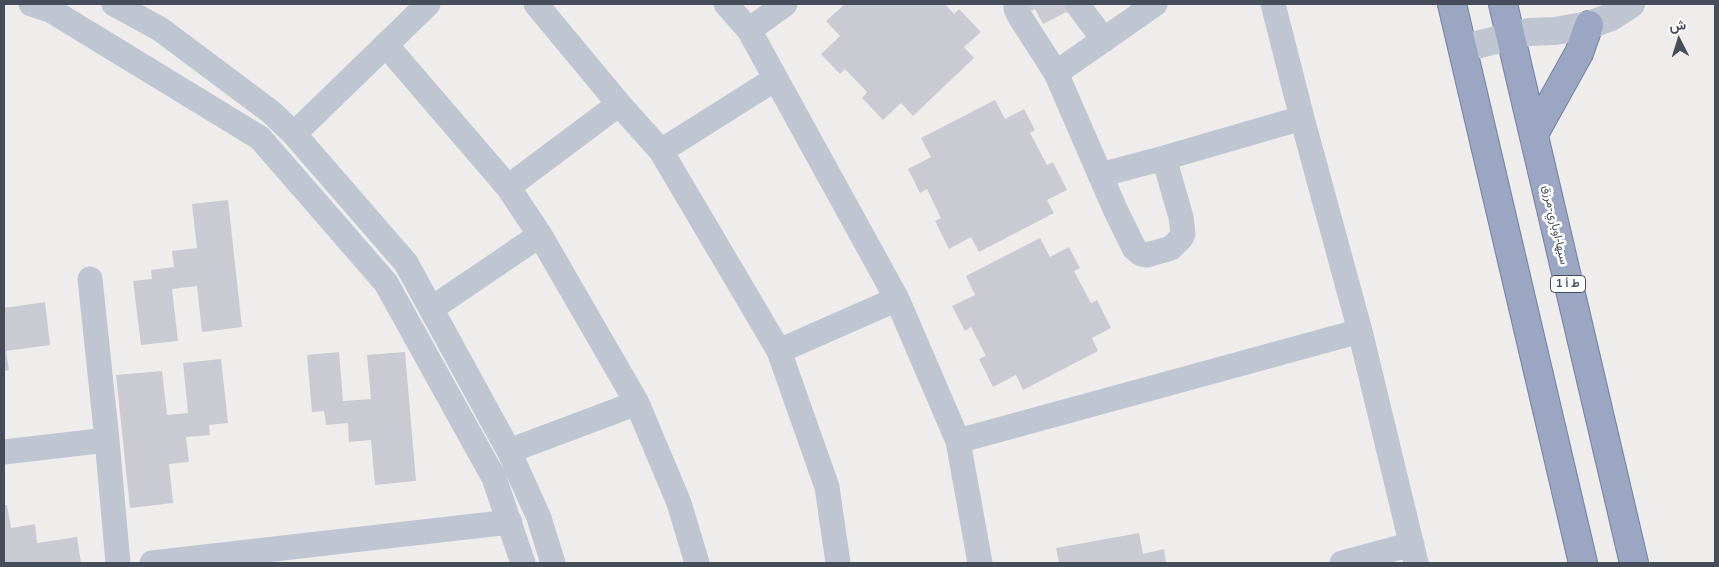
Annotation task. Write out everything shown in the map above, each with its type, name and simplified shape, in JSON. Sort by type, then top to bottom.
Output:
[{"type":"highway","points":[[1452,4],[1464,48],[1583,563]]},
{"type":"highway","name":"سبها-اوباري-مرزق","points":[[1503,4],[1634,563]]},
{"type":"highway","points":[[1534,134],[1579,53],[1589,26]]},
{"type":"street","points":[[31,4],[52,11],[260,138],[386,283],[494,478],[523,563]]},
{"type":"street","points":[[114,4],[160,29],[271,112],[294,134],[406,263],[509,451],[539,518],[553,563]]},
{"type":"street","points":[[294,134],[428,4]]},
{"type":"street","points":[[536,4],[618,104],[661,152],[778,351],[827,488],[838,563]]},
{"type":"street","points":[[726,4],[749,30],[897,299],[958,441],[980,563]]},
{"type":"street","points":[[749,30],[785,4]]},
{"type":"street","points":[[1016,4],[1016,10],[1020,17],[1056,73],[1134,248],[1141,254],[1148,255],[1171,248],[1183,234],[1181,217],[1164,158]]},
{"type":"street","points":[[1077,4],[1104,40]]},
{"type":"street","points":[[1056,73],[1155,4]]},
{"type":"street","points":[[1273,4],[1360,331],[1414,554],[1342,563]]},
{"type":"street","points":[[1464,48],[1511,35],[1589,26],[1611,17],[1631,4]]},
{"type":"street","points":[[386,45],[508,188],[540,235],[636,403],[679,503],[697,563]]},
{"type":"street","points":[[661,152],[775,79]]},
{"type":"street","points":[[508,188],[618,104]]},
{"type":"street","points":[[1100,175],[1302,118]]},
{"type":"street","points":[[431,309],[540,235]]},
{"type":"street","points":[[90,279],[118,563]]},
{"type":"street","points":[[778,351],[897,299]]},
{"type":"street","points":[[958,441],[1360,331]]},
{"type":"street","points":[[509,451],[636,403]]},
{"type":"street","points":[[4,452],[107,440]]},
{"type":"street","points":[[152,563],[322,553],[510,522]]},
{"type":"building","points":[[845,4],[945,4],[954,14],[959,9],[981,32],[964,47],[974,58],[913,116],[901,103],[883,120],[862,98],[867,92],[845,69],[840,74],[821,54],[840,36],[826,21]]},
{"type":"building","points":[[1005,4],[1082,4],[1043,24],[1035,9],[1013,20]]},
{"type":"building","points":[[995,100],[1005,119],[1024,109],[1035,130],[1030,133],[1047,165],[1053,162],[1067,190],[1047,200],[1054,213],[979,252],[971,237],[949,249],[935,221],[941,218],[927,189],[920,193],[908,169],[931,157],[921,138]]},
{"type":"building","points":[[228,200],[242,327],[202,332],[197,286],[172,289],[178,341],[141,345],[133,281],[152,279],[151,270],[174,267],[172,251],[197,248],[192,204]]},
{"type":"building","points":[[1040,238],[1050,257],[1069,247],[1080,268],[1074,271],[1091,303],[1097,300],[1111,328],[1092,338],[1098,351],[1023,390],[1016,375],[993,387],[979,359],[986,356],[971,327],[965,331],[952,306],[975,295],[966,276]]},
{"type":"building","points":[[45,302],[50,345],[6,351],[9,370],[4,371],[4,308]]},
{"type":"building","points":[[339,352],[343,401],[371,399],[367,355],[405,352],[416,481],[375,485],[371,440],[349,442],[348,423],[326,425],[324,411],[312,412],[307,355]]},
{"type":"building","points":[[221,359],[228,423],[209,425],[210,435],[186,437],[189,462],[169,464],[173,503],[130,508],[116,375],[162,371],[167,415],[188,413],[183,363]]},
{"type":"building","points":[[4,505],[7,505],[11,528],[35,524],[37,543],[77,537],[81,563],[4,563]]},
{"type":"building","points":[[1139,533],[1143,554],[1164,549],[1166,563],[1059,563],[1056,548]]}]
